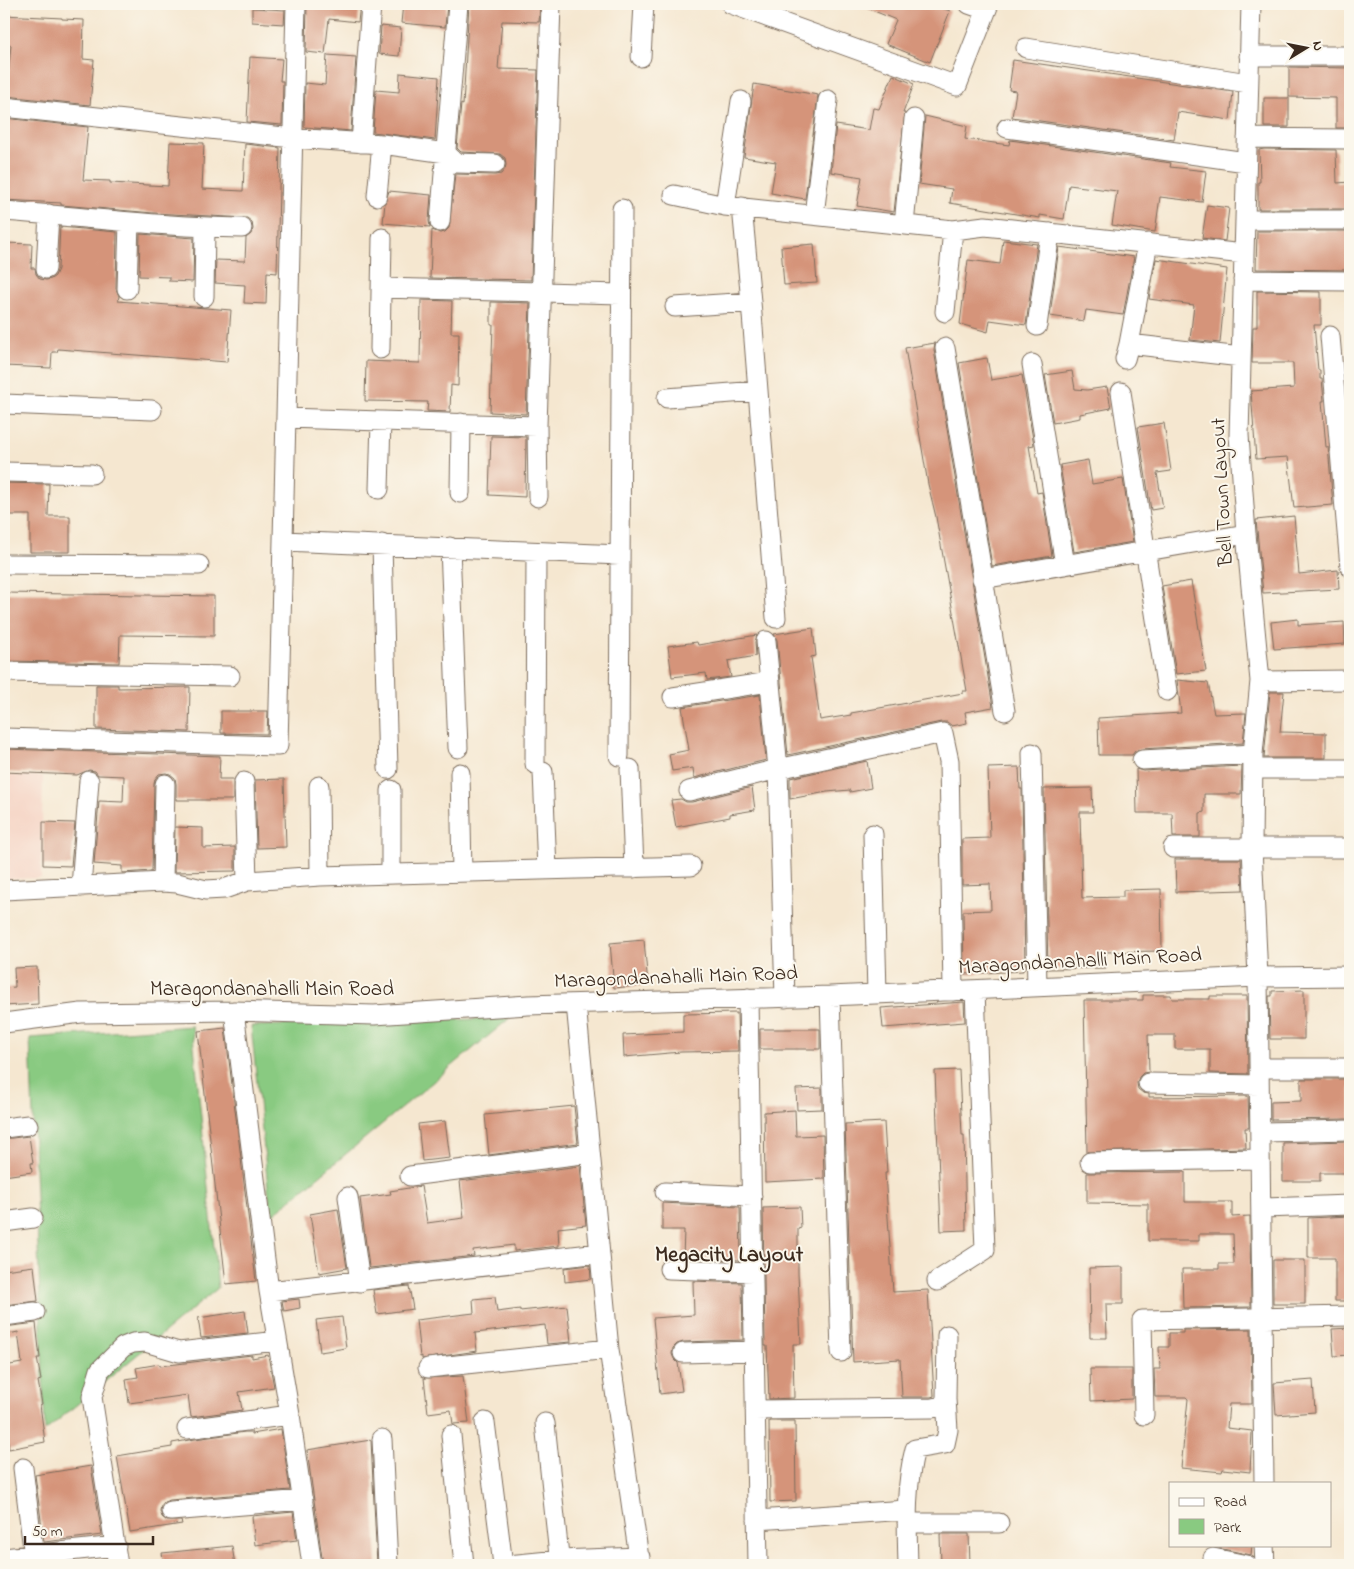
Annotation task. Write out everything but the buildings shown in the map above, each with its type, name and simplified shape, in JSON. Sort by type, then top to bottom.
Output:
[{"type":"street","points":[[4,738],[278,746],[296,4]]},
{"type":"street","points":[[361,143],[370,4]]},
{"type":"street","points":[[440,222],[458,4]]},
{"type":"street","points":[[538,497],[537,426],[552,4]]},
{"type":"street","points":[[641,57],[644,4]]},
{"type":"street","points":[[732,4],[957,86],[982,6]]},
{"type":"street","name":"Bell Town Layout","points":[[1250,4],[1240,435],[1246,534],[1260,681],[1253,762],[1252,848],[1258,977],[1264,1482]]},
{"type":"street","points":[[1026,48],[1248,83]]},
{"type":"street","points":[[1249,56],[1350,56]]},
{"type":"street","points":[[814,215],[828,100]]},
{"type":"street","points":[[740,101],[734,207],[751,302],[776,618]]},
{"type":"street","points":[[4,107],[293,138],[382,144],[446,153],[456,163],[495,164]]},
{"type":"street","points":[[904,225],[914,119]]},
{"type":"street","points":[[1007,128],[1246,162]]},
{"type":"street","points":[[1247,138],[1350,139]]},
{"type":"street","points":[[377,196],[382,144]]},
{"type":"street","points":[[674,195],[734,207],[904,225],[953,230],[985,226],[1244,254]]},
{"type":"street","points":[[622,209],[620,555],[624,763],[634,868]]},
{"type":"street","points":[[4,211],[129,222],[242,228]]},
{"type":"street","points":[[46,268],[49,214]]},
{"type":"street","points":[[1245,220],[1350,220]]},
{"type":"street","points":[[127,289],[129,222]]},
{"type":"street","points":[[204,297],[205,227]]},
{"type":"street","points":[[945,312],[953,230]]},
{"type":"street","points":[[1037,326],[1050,233]]},
{"type":"street","points":[[380,349],[382,238]]},
{"type":"street","points":[[1148,244],[1127,352],[1241,358]]},
{"type":"street","points":[[1243,280],[1350,281]]},
{"type":"street","points":[[382,288],[621,294]]},
{"type":"street","points":[[675,307],[751,302]]},
{"type":"street","points":[[1330,336],[1350,567]]},
{"type":"street","points":[[945,348],[1005,711]]},
{"type":"street","points":[[1032,364],[1065,565]]},
{"type":"street","points":[[667,398],[758,391]]},
{"type":"street","points":[[1121,392],[1167,692]]},
{"type":"street","points":[[4,404],[152,410]]},
{"type":"street","points":[[286,418],[537,426]]},
{"type":"street","points":[[379,489],[381,420]]},
{"type":"street","points":[[460,493],[461,423]]},
{"type":"street","points":[[4,472],[92,474]]},
{"type":"street","points":[[982,580],[1246,534]]},
{"type":"street","points":[[283,541],[620,555]]},
{"type":"street","points":[[382,544],[388,769]]},
{"type":"street","points":[[450,547],[458,748]]},
{"type":"street","points":[[536,552],[539,768],[547,870]]},
{"type":"street","points":[[4,564],[199,565]]},
{"type":"street","points":[[766,642],[778,769],[785,998]]},
{"type":"street","points":[[4,672],[230,676]]},
{"type":"street","points":[[1260,681],[1350,680]]},
{"type":"street","points":[[673,697],[770,682]]},
{"type":"street","points":[[689,791],[778,769],[943,733],[949,761],[953,991]]},
{"type":"street","points":[[1032,753],[1037,986]]},
{"type":"street","points":[[1142,760],[1253,762],[1350,769]]},
{"type":"street","points":[[460,773],[462,872]]},
{"type":"street","points":[[81,887],[89,780]]},
{"type":"street","points":[[244,782],[247,881]]},
{"type":"street","points":[[163,882],[165,784]]},
{"type":"street","points":[[319,786],[320,876]]},
{"type":"street","points":[[391,790],[391,874]]},
{"type":"street","points":[[873,834],[877,994]]},
{"type":"street","points":[[1173,848],[1350,848]]},
{"type":"street","points":[[4,890],[163,882],[177,883],[206,890],[224,889],[247,881],[320,876],[691,866]]},
{"type":"street","name":"Maragondanahalli Main Road","points":[[4,1023],[81,1013],[234,1010],[374,1015],[576,1004],[785,998],[1258,977],[1350,976]]},
{"type":"street","points":[[937,1282],[984,1250],[975,990]]},
{"type":"street","points":[[830,996],[841,1352]]},
{"type":"street","points":[[748,998],[758,1565]]},
{"type":"street","points":[[508,1565],[640,1561],[609,1349],[576,1004]]},
{"type":"street","points":[[234,1010],[269,1291],[290,1415],[312,1565]]},
{"type":"street","points":[[1148,1084],[1350,1068]]},
{"type":"street","points":[[4,1128],[28,1125]]},
{"type":"street","points":[[1260,1132],[1350,1130]]},
{"type":"street","points":[[410,1176],[590,1153]]},
{"type":"street","points":[[1090,1162],[1260,1159]]},
{"type":"street","points":[[664,1192],[752,1196]]},
{"type":"street","points":[[348,1198],[360,1282]]},
{"type":"street","points":[[1261,1208],[1350,1205]]},
{"type":"street","points":[[4,1222],[33,1218]]},
{"type":"street","points":[[269,1291],[599,1253]]},
{"type":"street","points":[[669,1269],[753,1272]]},
{"type":"street","points":[[4,1316],[35,1312]]},
{"type":"street","points":[[1144,1415],[1142,1320],[1350,1316]]},
{"type":"street","points":[[908,1565],[907,1516],[912,1460],[915,1449],[945,1444],[948,1430],[946,1399],[947,1335]]},
{"type":"street","points":[[118,1565],[92,1397],[100,1370],[123,1347],[133,1342],[146,1342],[179,1352],[277,1341]]},
{"type":"street","points":[[428,1368],[609,1349]]},
{"type":"street","points":[[683,1353],[754,1351]]},
{"type":"street","points":[[755,1410],[932,1408],[942,1406],[946,1399]]},
{"type":"street","points":[[187,1429],[290,1415]]},
{"type":"street","points":[[485,1422],[503,1565]]},
{"type":"street","points":[[545,1424],[560,1562]]},
{"type":"street","points":[[451,1435],[464,1565]]},
{"type":"street","points":[[382,1439],[388,1565]]},
{"type":"street","points":[[22,1468],[35,1560]]},
{"type":"street","points":[[171,1511],[303,1500]]},
{"type":"street","points":[[757,1520],[907,1516],[999,1523]]},
{"type":"street","points":[[4,1558],[35,1560],[116,1546]]},
{"type":"street","points":[[1264,1546],[1265,1565]]},
{"type":"street","points":[[1212,1558],[1247,1565]]},
{"type":"shaded area","points":[[4,775],[43,776],[41,878],[4,879]]},
{"type":"green space","points":[[510,1018],[271,1216],[251,1026]]},
{"type":"green space","points":[[192,1026],[218,1288],[45,1431],[30,1038]]},
{"type":"district","name":"Megacity Layout","points":[[729,1256]]}]
